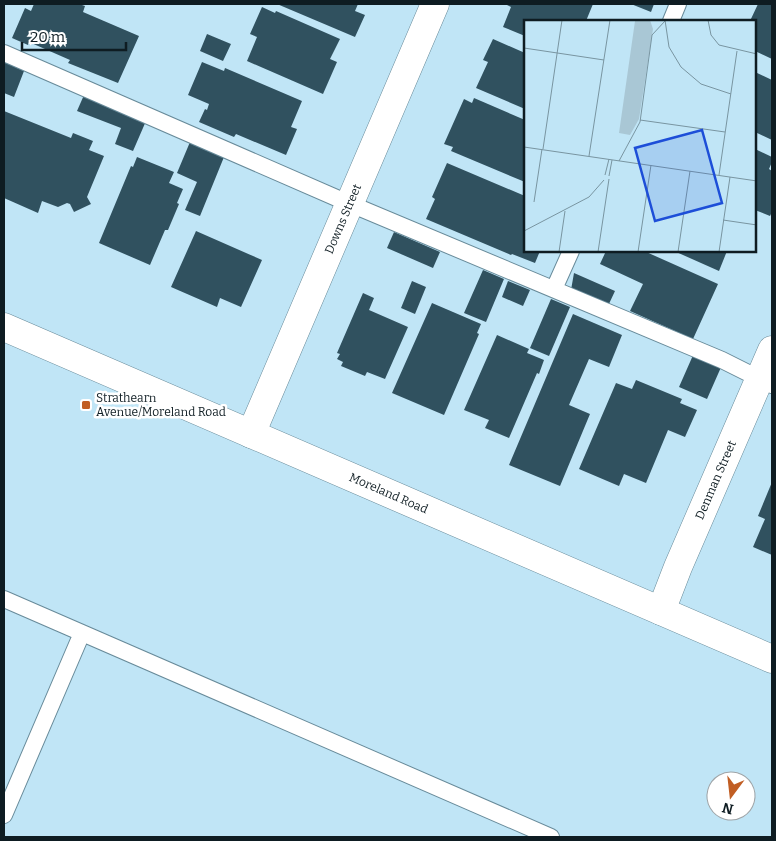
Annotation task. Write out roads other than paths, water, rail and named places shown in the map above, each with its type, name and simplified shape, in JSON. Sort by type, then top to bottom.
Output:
[{"type":"main road","name":"Downs Street","points":[[250,434],[435,4]]},
{"type":"main road","name":"Moreland Road","points":[[4,327],[772,659]]},
{"type":"main road","name":"Denman Street","points":[[661,611],[678,567],[766,382],[772,350]]},
{"type":"lane","points":[[671,20],[678,4]]},
{"type":"lane","points":[[4,53],[348,203],[722,360],[766,382]]},
{"type":"lane","points":[[554,290],[571,252]]},
{"type":"lane","points":[[4,599],[551,837]]},
{"type":"lane","points":[[4,815],[82,633]]},
{"type":"place","name":"Strathearn Avenue/Moreland Road","points":[[86,405]]}]
